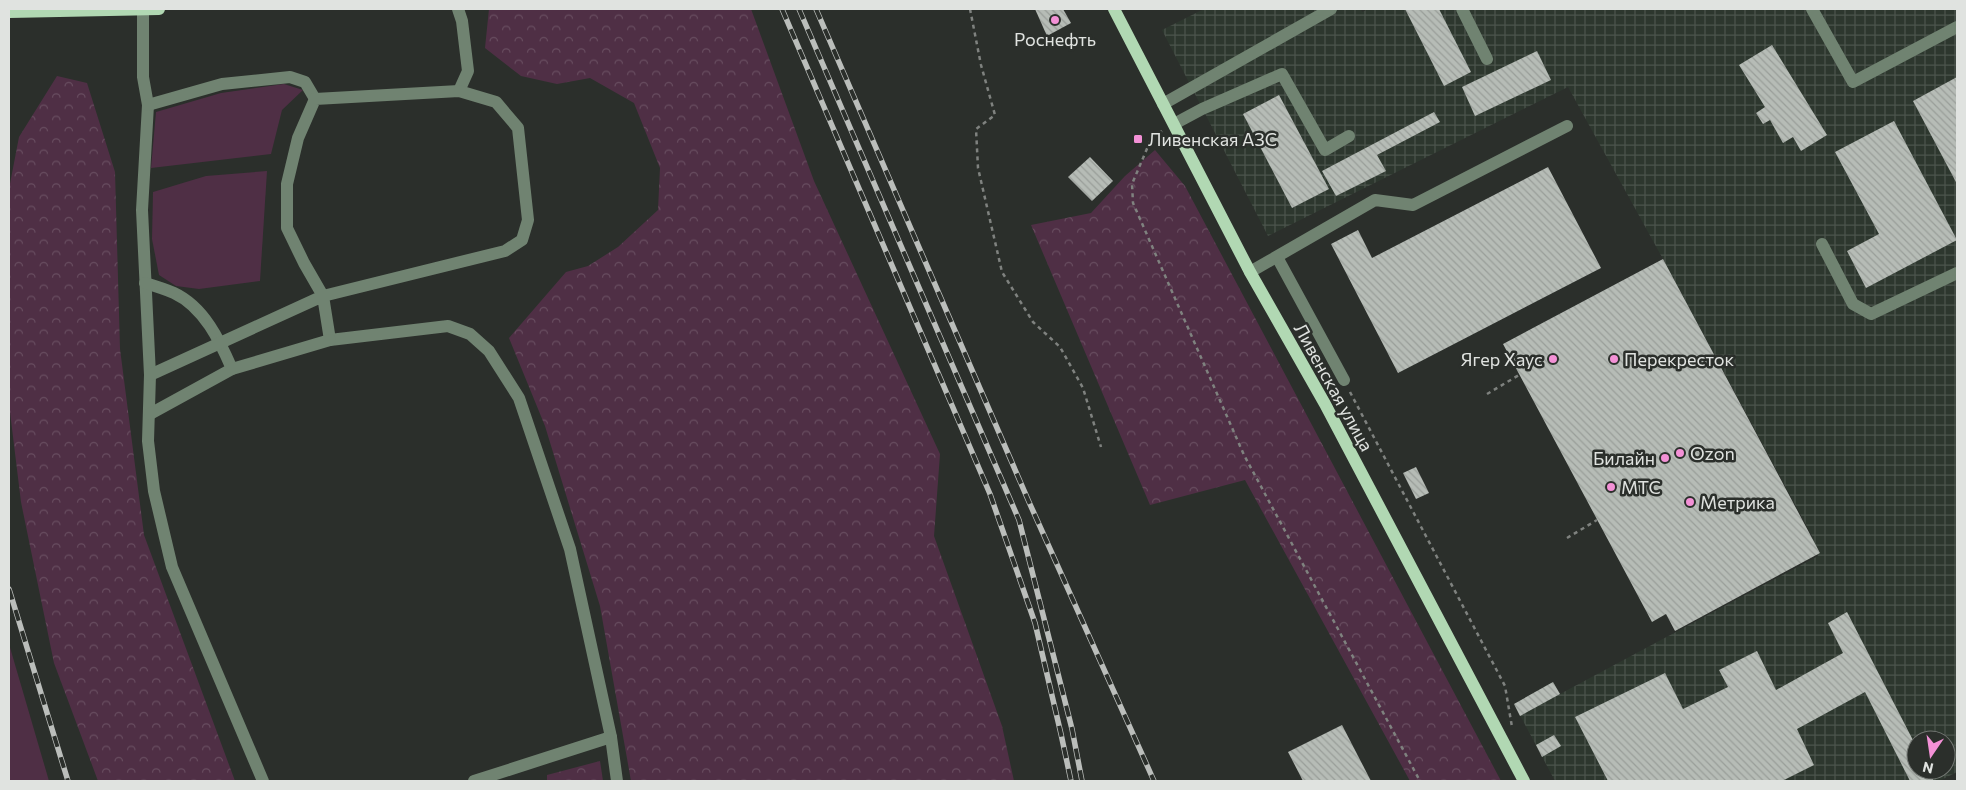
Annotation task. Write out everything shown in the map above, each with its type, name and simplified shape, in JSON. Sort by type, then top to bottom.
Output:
[{"type":"main road","points":[[9,12],[159,9]]},
{"type":"main road","name":"Ливенская улица","points":[[1114,9],[1250,272],[1325,404],[1524,781]]},
{"type":"lane","points":[[143,9],[143,77],[148,105],[142,210],[150,375],[148,442],[154,491],[172,567],[263,781]]},
{"type":"lane","points":[[458,9],[462,21],[468,71],[458,91]]},
{"type":"lane","points":[[1163,104],[1331,9]]},
{"type":"lane","points":[[1462,9],[1487,59]]},
{"type":"lane","points":[[1812,9],[1853,82],[1957,27]]},
{"type":"lane","points":[[1174,124],[1202,109],[1282,74],[1325,150],[1350,136]]},
{"type":"lane","points":[[148,105],[222,84],[290,78],[305,82],[315,99]]},
{"type":"lane","points":[[150,375],[323,296],[505,251],[522,240],[528,220],[518,128],[496,102],[458,91],[315,99]]},
{"type":"lane","points":[[315,99],[298,138],[287,184],[287,228],[323,296],[330,340]]},
{"type":"lane","points":[[1250,272],[1374,200],[1413,205],[1567,126]]},
{"type":"lane","points":[[1822,244],[1854,304],[1871,314],[1957,273]]},
{"type":"lane","points":[[1277,257],[1344,380]]},
{"type":"lane","points":[[145,283],[176,294],[196,309],[220,342],[232,369]]},
{"type":"lane","points":[[150,414],[232,369],[330,340],[448,326],[470,334],[489,351],[520,398],[570,549],[611,737],[617,781]]},
{"type":"lane","points":[[474,781],[611,737]]},
{"type":"path","points":[[970,9],[981,64],[995,115],[976,129],[978,168],[1002,272],[1033,322],[1060,347],[1083,388],[1101,446]]},
{"type":"path","points":[[1174,124],[1152,137],[1132,184],[1133,203],[1244,455],[1420,781]]},
{"type":"path","points":[[1487,394],[1519,375]]},
{"type":"path","points":[[1344,380],[1505,686],[1512,729]]},
{"type":"path","points":[[1566,538],[1597,520]]},
{"type":"shaded area","points":[[1204,9],[1361,9],[1362,12],[1368,9],[1957,9],[1957,772],[1956,730],[1906,730],[1906,780],[1941,780],[1555,781],[1514,704],[1553,682],[1560,694],[1818,556],[1812,536],[1568,87],[1268,236],[1162,30]]},
{"type":"green space","points":[[489,9],[751,9],[814,181],[940,454],[934,536],[1002,726],[1014,781],[631,781],[600,606],[545,426],[509,338],[566,272],[588,266],[618,247],[658,210],[660,168],[634,103],[590,78],[557,84],[521,76],[485,48]]},
{"type":"green space","points":[[57,76],[87,83],[115,172],[120,349],[144,535],[235,781],[98,781],[54,663],[21,502],[9,404],[9,189],[19,137]]},
{"type":"green space","points":[[284,84],[303,90],[282,110],[271,154],[151,168],[156,112],[221,93]]},
{"type":"green space","points":[[1155,150],[1185,186],[1501,781],[1410,781],[1245,480],[1150,505],[1031,225],[1091,213],[1125,176]]},
{"type":"green space","points":[[267,171],[260,281],[199,289],[176,286],[159,275],[152,239],[153,192],[206,176]]},
{"type":"green space","points":[[9,644],[49,781],[9,781]]},
{"type":"green space","points":[[600,761],[603,781],[547,781],[547,775]]},
{"type":"building","points":[[1035,9],[1063,9],[1071,23],[1047,36]]},
{"type":"building","points":[[1405,9],[1439,9],[1471,72],[1444,86]]},
{"type":"building","points":[[1772,45],[1827,135],[1801,151],[1793,137],[1783,143],[1770,120],[1763,124],[1756,113],[1765,107],[1739,65]]},
{"type":"building","points":[[1537,51],[1551,80],[1475,116],[1462,87]]},
{"type":"building","points":[[1957,77],[1957,184],[1913,101]]},
{"type":"building","points":[[1279,95],[1329,189],[1292,208],[1243,114]]},
{"type":"building","points":[[1434,112],[1440,122],[1377,155],[1386,171],[1336,196],[1322,171]]},
{"type":"building","points":[[1894,121],[1957,240],[1866,288],[1847,251],[1879,234],[1835,152]]},
{"type":"building","points":[[1090,157],[1113,181],[1092,201],[1068,177]]},
{"type":"building","points":[[1548,167],[1601,268],[1398,373],[1331,244],[1358,230],[1372,258]]},
{"type":"building","points":[[1663,259],[1820,553],[1675,631],[1666,614],[1652,622],[1503,344]]},
{"type":"building","points":[[1416,467],[1429,493],[1416,499],[1403,473]]},
{"type":"building","points":[[1847,612],[1908,730],[1906,730],[1906,773],[1865,692],[1797,729],[1814,765],[1782,781],[1608,781],[1575,717],[1665,673],[1683,709],[1728,687],[1719,670],[1757,651],[1776,690],[1843,653],[1828,623]]},
{"type":"building","points":[[1553,682],[1560,694],[1520,716],[1514,704]]},
{"type":"building","points":[[1342,725],[1371,781],[1303,781],[1288,752]]},
{"type":"building","points":[[1554,735],[1561,746],[1542,757],[1536,745]]},
{"type":"building","points":[[1909,780],[1934,781],[1910,781]]},
{"type":"railway","points":[[782,9],[990,494],[1035,623],[1071,781]]},
{"type":"railway","points":[[799,9],[1019,520],[1072,729],[1082,781]]},
{"type":"railway","points":[[816,9],[1029,502],[1154,781]]},
{"type":"railway","points":[[9,589],[68,781]]},
{"type":"place","name":"Роснефть","points":[[1055,20]]},
{"type":"place","name":"Ливенская АЗС","points":[[1138,139]]},
{"type":"place","name":"Ягер Хаус","points":[[1553,359]]},
{"type":"place","name":"Перекресток","points":[[1614,359]]},
{"type":"place","name":"Ozon","points":[[1680,453]]},
{"type":"place","name":"Билайн","points":[[1665,458]]},
{"type":"place","name":"МТС","points":[[1611,487]]},
{"type":"place","name":"Метрика","points":[[1690,502]]}]
